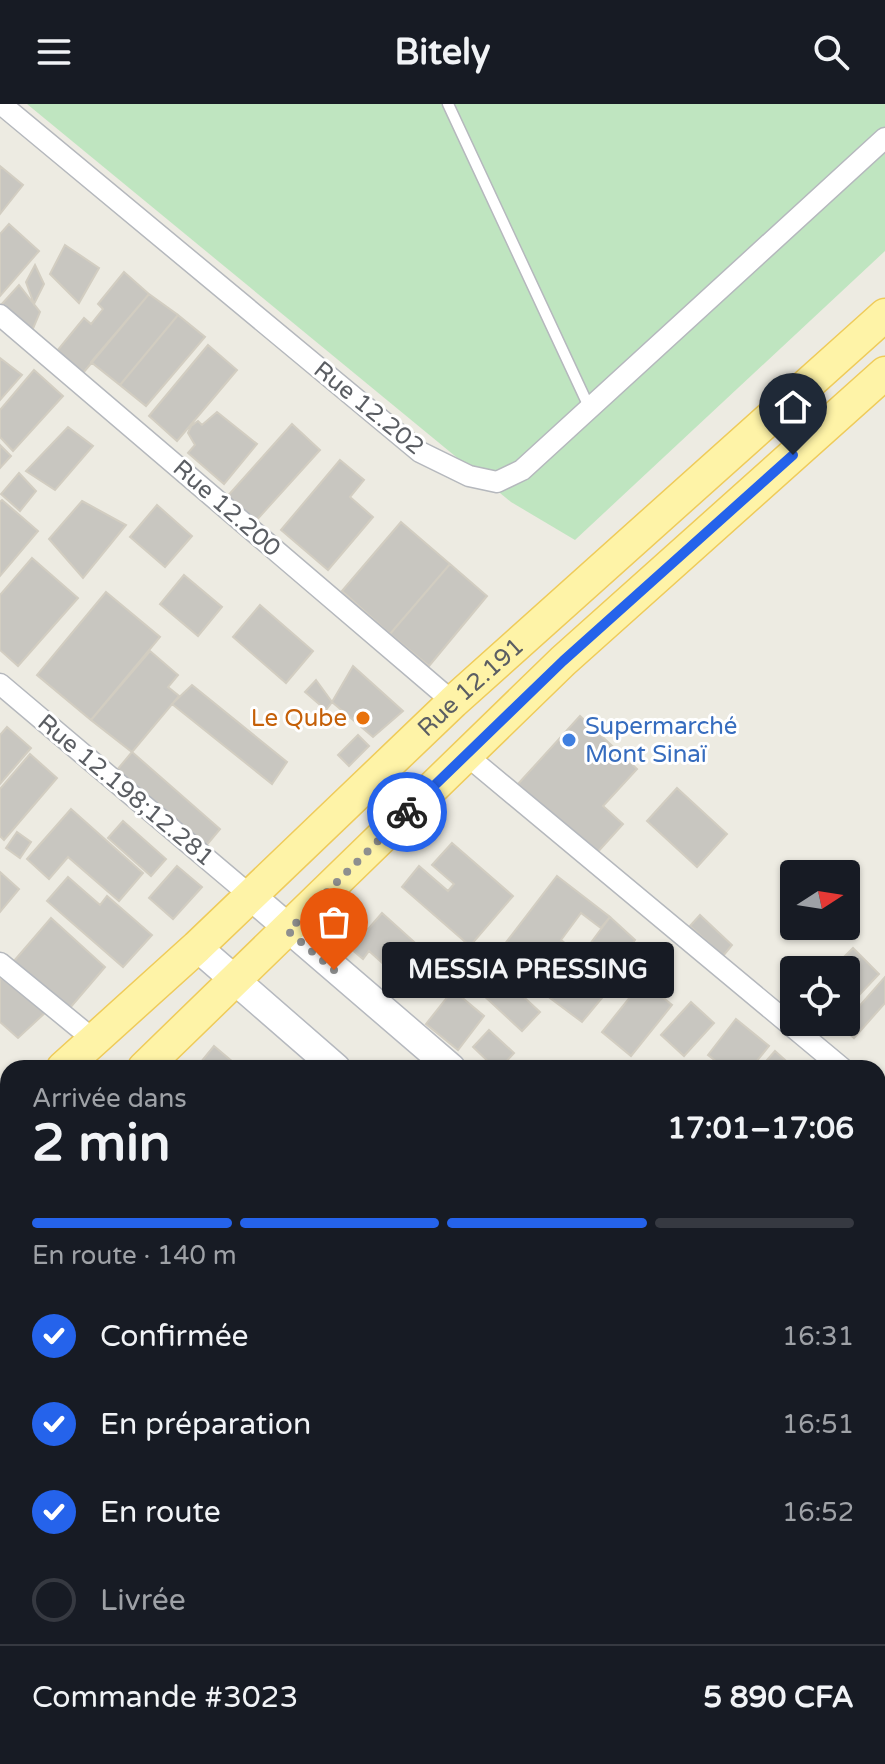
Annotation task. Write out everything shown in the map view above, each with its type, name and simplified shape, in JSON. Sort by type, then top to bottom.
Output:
[{"type":"main road","name":"Rue 12.191","points":[[72,1060],[197,947],[453,702],[885,315]]},
{"type":"main road","name":"Rue 12.191","points":[[152,1060],[288,931],[465,754],[885,373]]},
{"type":"main road","points":[[251,896],[441,1060]]},
{"type":"main road","points":[[197,947],[327,1060]]},
{"type":"street","name":"Rue 12.202","points":[[1,104],[420,452],[469,476],[497,482],[522,470],[885,138]]},
{"type":"street","name":"Rue 12.200","points":[[0,315],[453,702]]},
{"type":"street","name":"Rue 12.198;12.281","points":[[0,684],[251,896]]},
{"type":"street","points":[[465,754],[832,1060]]},
{"type":"street","points":[[0,963],[94,1040]]},
{"type":"lane","points":[[448,104],[590,409]]},
{"type":"green space","points":[[27,104],[885,104],[885,251],[575,540],[511,502]]},
{"type":"building","points":[[0,166],[23,185],[0,214]]},
{"type":"building","points":[[9,224],[39,251],[0,296],[0,234]]},
{"type":"building","points":[[65,245],[99,268],[79,303],[50,274]]},
{"type":"building","points":[[35,265],[44,284],[34,304],[26,282]]},
{"type":"building","points":[[124,272],[149,294],[78,379],[52,357],[84,318],[91,324],[103,309],[98,304]]},
{"type":"building","points":[[19,285],[40,312],[32,331],[0,306]]},
{"type":"building","points":[[149,294],[178,315],[120,385],[91,362]]},
{"type":"building","points":[[178,315],[205,337],[146,406],[120,385]]},
{"type":"building","points":[[208,345],[237,370],[177,441],[149,416]]},
{"type":"building","points":[[0,358],[22,375],[0,400]]},
{"type":"building","points":[[34,370],[63,396],[13,451],[0,437],[0,410]]},
{"type":"building","points":[[217,412],[257,444],[224,484],[188,453],[195,445],[188,433],[191,426],[198,421],[202,425]]},
{"type":"building","points":[[292,424],[320,450],[253,524],[225,499]]},
{"type":"building","points":[[68,427],[93,446],[55,490],[26,471]]},
{"type":"building","points":[[0,445],[11,456],[0,468]]},
{"type":"building","points":[[340,460],[364,480],[350,497],[373,517],[328,570],[281,530]]},
{"type":"building","points":[[19,473],[36,491],[20,511],[1,494]]},
{"type":"building","points":[[2,500],[38,531],[0,576],[0,502]]},
{"type":"building","points":[[82,501],[126,525],[83,578],[49,539]]},
{"type":"building","points":[[157,505],[192,536],[165,567],[130,537]]},
{"type":"building","points":[[401,522],[450,564],[390,634],[342,591]]},
{"type":"building","points":[[32,558],[78,598],[18,666],[0,650],[0,595]]},
{"type":"building","points":[[450,564],[487,596],[429,666],[390,634]]},
{"type":"building","points":[[184,575],[222,607],[198,636],[160,604]]},
{"type":"building","points":[[106,592],[160,637],[91,720],[37,675]]},
{"type":"building","points":[[260,605],[313,651],[286,683],[233,637]]},
{"type":"building","points":[[150,651],[178,675],[168,687],[179,696],[132,752],[91,720]]},
{"type":"building","points":[[353,666],[403,711],[373,737],[332,702]]},
{"type":"building","points":[[316,680],[332,702],[326,710],[305,692]]},
{"type":"building","points":[[192,685],[287,762],[272,784],[172,704]]},
{"type":"building","points":[[580,716],[637,769],[603,806],[623,824],[595,855],[518,784]]},
{"type":"building","points":[[7,727],[31,748],[0,784],[0,735]]},
{"type":"building","points":[[358,735],[369,746],[349,766],[338,755]]},
{"type":"building","points":[[132,752],[220,829],[205,847],[117,770]]},
{"type":"building","points":[[30,754],[57,778],[4,840],[0,836],[0,789]]},
{"type":"building","points":[[677,788],[727,834],[697,867],[647,821]]},
{"type":"building","points":[[71,809],[143,873],[119,901],[68,857],[49,879],[27,859]]},
{"type":"building","points":[[123,821],[166,859],[151,876],[108,838]]},
{"type":"building","points":[[17,832],[31,842],[20,858],[6,848]]},
{"type":"building","points":[[452,843],[513,896],[470,946],[402,887],[419,866],[448,891],[454,884],[432,865]]},
{"type":"building","points":[[177,866],[202,887],[173,919],[149,898]]},
{"type":"building","points":[[0,872],[19,889],[0,912]]},
{"type":"building","points":[[557,876],[610,917],[601,928],[581,913],[561,940],[581,956],[558,986],[504,945]]},
{"type":"building","points":[[68,877],[100,905],[107,896],[152,935],[123,967],[47,901]]},
{"type":"building","points":[[382,913],[432,958],[408,986],[369,951],[363,959],[351,949]]},
{"type":"building","points":[[700,915],[732,945],[723,956],[690,926]]},
{"type":"building","points":[[610,917],[635,940],[609,975],[616,981],[582,1022],[550,998]]},
{"type":"building","points":[[51,918],[105,967],[69,1009],[14,961]]},
{"type":"building","points":[[853,948],[879,974],[860,994],[860,956],[845,956]]},
{"type":"building","points":[[486,962],[540,1012],[522,1031],[469,982]]},
{"type":"building","points":[[4,976],[47,1011],[18,1038],[0,1022],[0,980]]},
{"type":"building","points":[[885,977],[885,1003],[860,1031],[860,1005]]},
{"type":"building","points":[[643,981],[672,1005],[631,1056],[602,1032]]},
{"type":"building","points":[[453,990],[484,1016],[458,1050],[426,1024]]},
{"type":"building","points":[[691,1002],[714,1023],[684,1056],[661,1035]]},
{"type":"building","points":[[736,1019],[769,1046],[758,1060],[714,1060],[708,1055]]},
{"type":"building","points":[[489,1030],[514,1053],[507,1060],[487,1060],[473,1047]]},
{"type":"building","points":[[214,1046],[231,1060],[203,1060]]},
{"type":"building","points":[[775,1051],[785,1060],[767,1060]]},
{"type":"way so far","points":[[334,970],[288,931],[407,812]]},
{"type":"place","name":"Le Qube","points":[[363,718]]},
{"type":"place","name":"Supermarché Mont Sinaï","points":[[569,740]]},
{"type":"place","name":"MESSIA PRESSING","points":[[334,970]]},
{"type":"route","points":[[407,812],[563,661],[793,455]]}]
